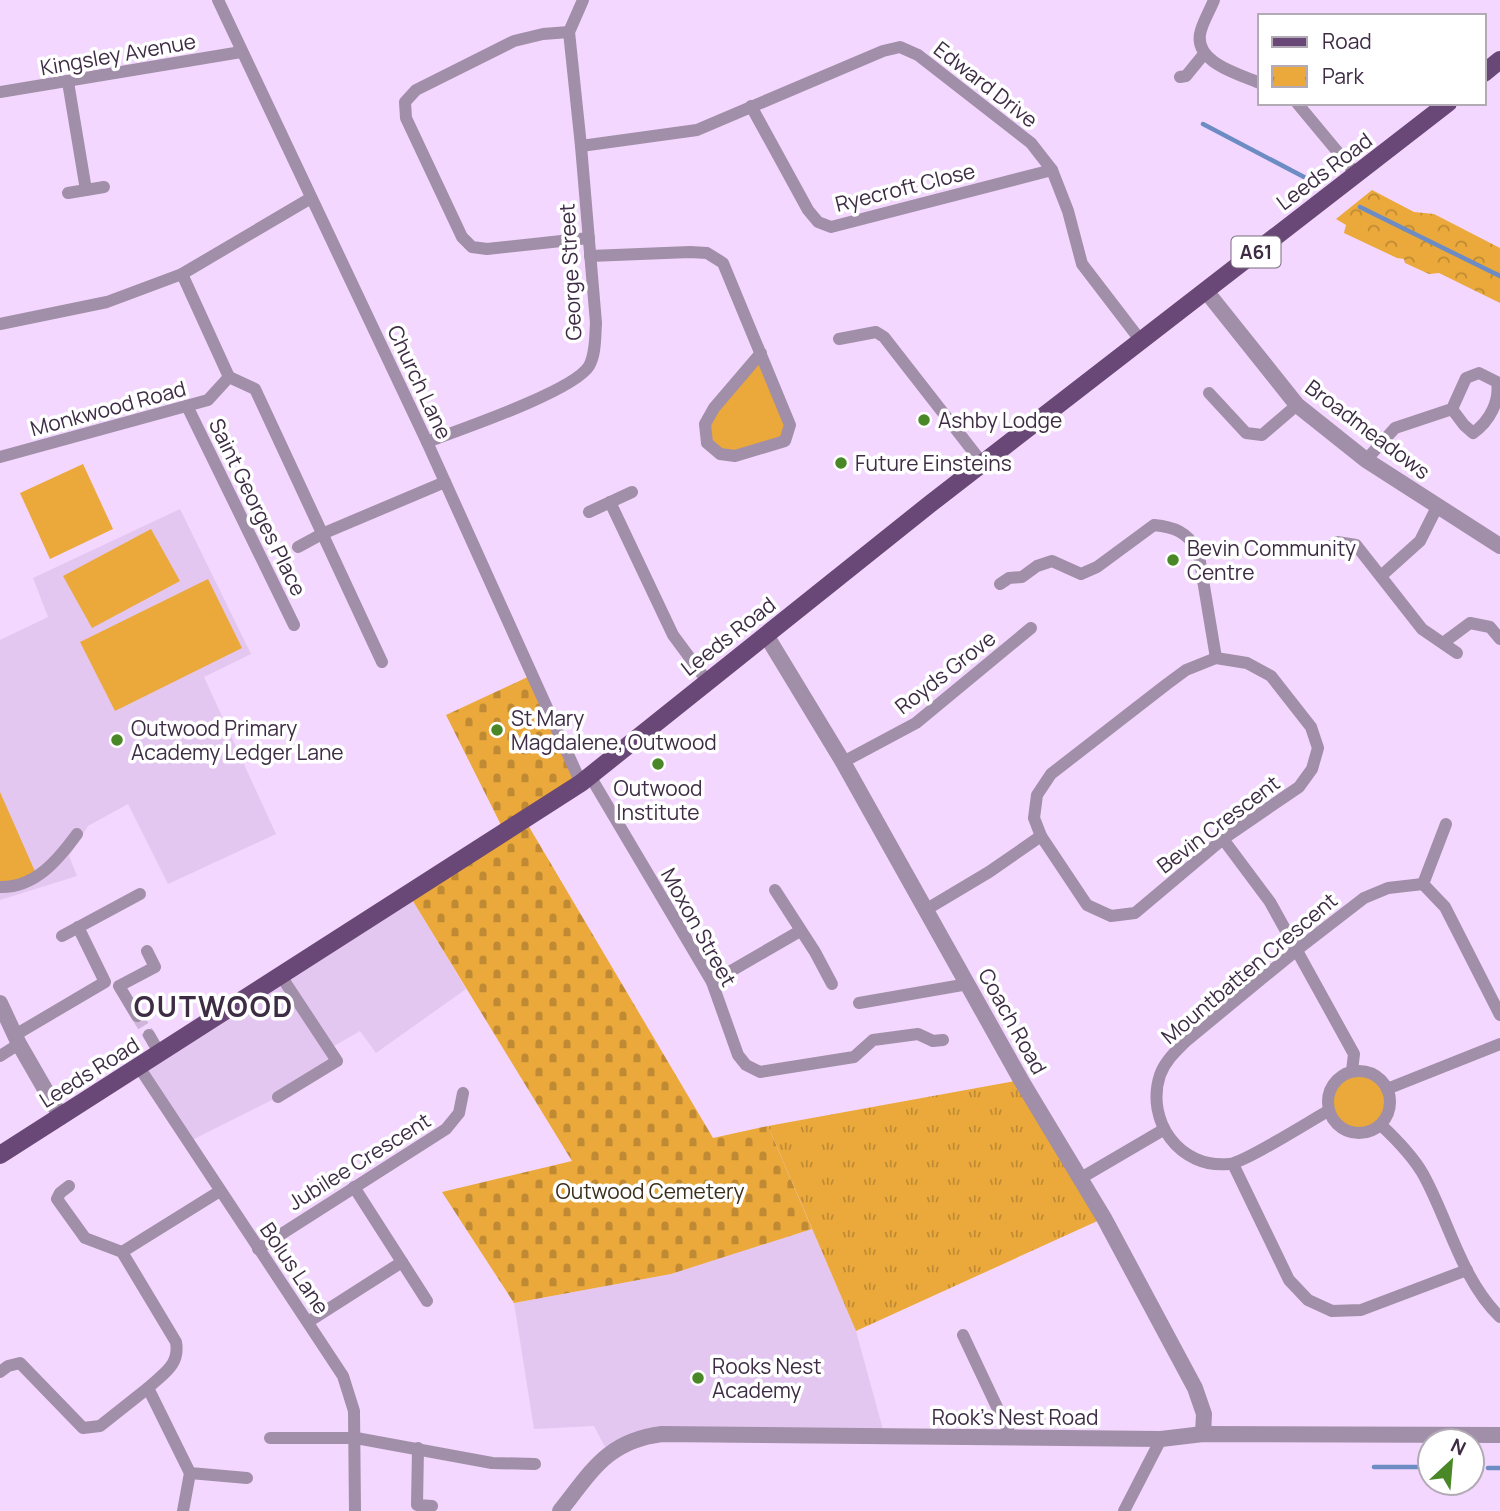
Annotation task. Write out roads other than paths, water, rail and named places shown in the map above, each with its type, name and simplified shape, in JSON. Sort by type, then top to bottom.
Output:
[{"type":"main road","points":[[1486,71],[1500,60]]},
{"type":"main road","name":"Leeds Road","points":[[0,1155],[585,779],[930,504],[1445,105]]},
{"type":"street","name":"Church Lane","points":[[218,0],[585,779]]},
{"type":"street","name":"George Street","points":[[427,442],[550,393],[572,382],[588,366],[594,346],[596,323],[569,33],[583,0]]},
{"type":"street","points":[[1214,0],[1200,32],[1199,43],[1204,54],[1218,64],[1258,82]]},
{"type":"street","points":[[569,33],[542,34],[514,41],[416,90],[405,103],[406,118],[462,237],[472,247],[487,249],[589,238]]},
{"type":"street","name":"Edward Drive","points":[[581,146],[697,130],[883,51],[900,47],[918,55],[1031,143],[1052,170],[1068,211],[1083,264],[1141,341]]},
{"type":"street","name":"Kingsley Avenue","points":[[0,93],[241,52]]},
{"type":"street","points":[[1180,76],[1186,76],[1204,54]]},
{"type":"street","points":[[68,82],[86,190]]},
{"type":"street","points":[[1299,105],[1356,174]]},
{"type":"street","name":"Ryecroft Close","points":[[751,106],[808,211],[818,222],[831,227],[1052,170]]},
{"type":"street","points":[[68,193],[104,187]]},
{"type":"street","points":[[0,324],[107,302],[182,274],[311,198]]},
{"type":"street","points":[[590,256],[690,252],[707,253],[723,263],[761,353],[790,425],[785,441],[735,456],[720,454],[707,443],[705,424],[714,408],[761,353]]},
{"type":"street","points":[[182,274],[229,377],[255,389],[382,662]]},
{"type":"street","name":"Broadmeadows","points":[[1206,290],[1297,405],[1366,460],[1500,545]]},
{"type":"street","points":[[839,339],[870,332],[884,337],[983,464]]},
{"type":"street","points":[[1366,460],[1395,428],[1452,409],[1466,378],[1479,373],[1497,382],[1500,395],[1485,425],[1474,433],[1452,409]]},
{"type":"street","name":"Monkwood Road","points":[[0,457],[208,400],[229,377]]},
{"type":"street","points":[[1209,393],[1246,433],[1262,435],[1297,405]]},
{"type":"street","name":"Saint Georges Place","points":[[187,406],[294,625]]},
{"type":"street","points":[[298,547],[445,481]]},
{"type":"street","points":[[589,512],[632,492]]},
{"type":"street","points":[[610,502],[673,635],[707,681]]},
{"type":"street","points":[[1381,576],[1420,541],[1437,507]]},
{"type":"street","points":[[1000,584],[1009,578],[1022,577],[1037,566],[1052,561],[1081,574],[1097,567],[1154,525],[1175,527],[1190,537],[1198,550],[1216,658]]},
{"type":"street","points":[[1326,551],[1337,542],[1356,545],[1422,629],[1457,653]]},
{"type":"street","points":[[1443,643],[1470,623],[1490,627],[1500,639]]},
{"type":"street","name":"Royds Grove","points":[[843,762],[916,723],[1031,628]]},
{"type":"street","name":"Coach Road","points":[[766,635],[843,762],[1021,1080],[1081,1178],[1195,1388],[1204,1414],[1203,1434]]},
{"type":"street","name":"Bevin Crescent","points":[[1216,658],[1247,663],[1270,676],[1311,727],[1318,747],[1312,769],[1299,787],[1223,839],[1135,913],[1111,916],[1087,905],[1041,836],[1034,818],[1037,795],[1051,774],[1186,670],[1216,658]]},
{"type":"street","name":"Moxon Street","points":[[585,779],[712,982],[738,1055],[746,1065],[760,1072],[854,1057],[873,1040],[918,1034],[933,1041],[943,1040]]},
{"type":"street","points":[[1446,824],[1423,884],[1445,907],[1500,1015]]},
{"type":"street","points":[[0,887],[24,884],[37,876],[58,861],[77,834]]},
{"type":"street","points":[[926,909],[989,872],[1041,836]]},
{"type":"street","points":[[1223,839],[1270,902],[1298,949],[1353,1054],[1352,1071]]},
{"type":"street","name":"Mountbatten Crescent","points":[[1163,1130],[1156,1104],[1160,1075],[1169,1057],[1298,949],[1364,898],[1388,888],[1423,884]]},
{"type":"street","points":[[775,890],[832,984]]},
{"type":"street","points":[[62,936],[140,894]]},
{"type":"street","points":[[0,1056],[17,1040],[105,982],[78,927]]},
{"type":"street","points":[[712,982],[800,931]]},
{"type":"street","points":[[136,1016],[119,986],[155,967],[147,951]]},
{"type":"street","points":[[278,1097],[337,1061],[281,976]]},
{"type":"street","points":[[859,1003],[968,984]]},
{"type":"street","points":[[0,1003],[17,1040],[61,1117]]},
{"type":"street","points":[[149,1035],[160,1054]]},
{"type":"street","points":[[1387,1088],[1500,1044]]},
{"type":"street","name":"Bolus Lane","points":[[139,1067],[343,1376],[354,1411],[355,1511]]},
{"type":"street","points":[[1352,1071],[1373,1074],[1387,1088],[1390,1107],[1381,1125],[1363,1134],[1352,1133],[1334,1123],[1328,1111],[1328,1094],[1333,1084],[1352,1071]]},
{"type":"street","name":"Jubilee Crescent","points":[[258,1248],[446,1129],[459,1113],[463,1093]]},
{"type":"street","points":[[1081,1178],[1163,1130],[1178,1147],[1192,1156],[1214,1164],[1233,1164],[1328,1111]]},
{"type":"street","points":[[1381,1125],[1405,1148],[1423,1174],[1467,1270],[1500,1317]]},
{"type":"street","points":[[1233,1164],[1289,1280],[1308,1300],[1332,1311],[1361,1310],[1467,1270]]},
{"type":"street","points":[[0,1371],[20,1363],[83,1428],[100,1426],[148,1388],[172,1364],[178,1354],[176,1342],[122,1252],[85,1238],[57,1199],[69,1186]]},
{"type":"street","points":[[354,1187],[426,1301]]},
{"type":"street","points":[[122,1252],[220,1191]]},
{"type":"street","points":[[308,1322],[402,1262]]},
{"type":"street","points":[[964,1335],[1012,1439]]},
{"type":"street","points":[[148,1388],[190,1473],[183,1511]]},
{"type":"street","name":"Rook's Nest Road","points":[[560,1511],[608,1454],[618,1446],[645,1436],[663,1434],[1012,1439],[1161,1439],[1203,1434],[1500,1435]]},
{"type":"street","points":[[270,1438],[356,1438],[492,1463],[535,1464]]},
{"type":"street","points":[[1124,1511],[1161,1439]]},
{"type":"street","points":[[418,1448],[417,1505],[432,1506]]},
{"type":"street","points":[[190,1473],[247,1478]]},
{"type":"waterway","points":[[1203,124],[1304,177]]},
{"type":"waterway","points":[[1360,207],[1500,276]]},
{"type":"waterway","points":[[1374,1467],[1416,1467]]},
{"type":"waterway","points":[[1488,1468],[1500,1468]]},
{"type":"tunnel","points":[[137,1016],[149,1035]]},
{"type":"place","name":"Ashby Lodge","points":[[924,420]]},
{"type":"place","name":"Future Einsteins","points":[[841,463]]},
{"type":"place","name":"Bevin Community Centre","points":[[1173,560]]},
{"type":"place","name":"St Mary Magdalene, Outwood","points":[[497,730]]},
{"type":"place","name":"Outwood Primary Academy Ledger Lane","points":[[117,740]]},
{"type":"place","name":"Outwood Institute","points":[[658,764]]},
{"type":"place","name":"Rooks Nest Academy","points":[[698,1378]]},
{"type":"district","name":"OUTWOOD","points":[[214,1006]]},
{"type":"park label","name":"Outwood Cemetery","points":[[650,1191]]}]
